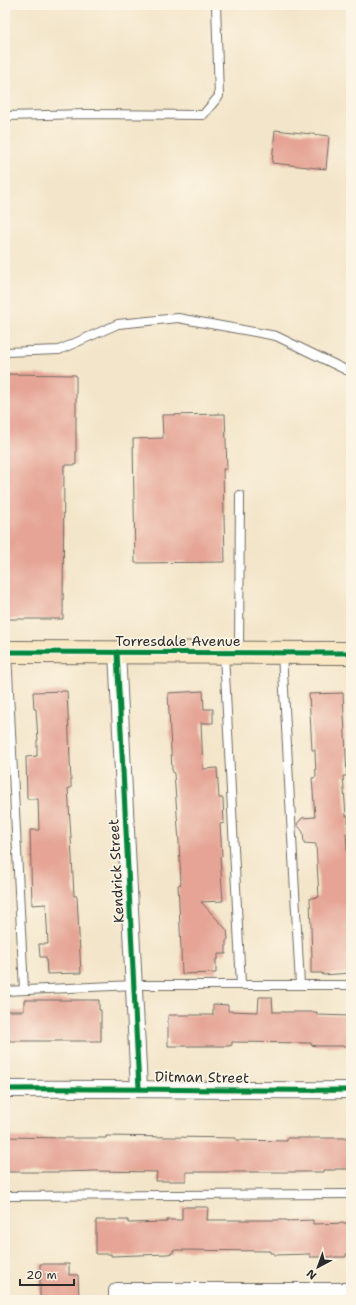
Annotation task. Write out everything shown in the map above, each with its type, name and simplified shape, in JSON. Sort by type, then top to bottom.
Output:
[{"type":"street","name":"Torresdale Avenue","points":[[6,652],[351,653]]},
{"type":"street","name":"Kendrick Street","points":[[117,652],[139,1088]]},
{"type":"street","name":"Ditman Street","points":[[5,1088],[351,1090]]},
{"type":"street","points":[[118,1300],[118,1291],[186,1295],[351,1291]]},
{"type":"lane","points":[[5,116],[87,114],[203,115],[219,96],[216,5]]},
{"type":"lane","points":[[5,352],[60,350],[118,324],[178,318],[276,336],[346,370],[351,371]]},
{"type":"lane","points":[[240,495],[232,653],[241,985]]},
{"type":"lane","points":[[6,652],[24,990]]},
{"type":"lane","points":[[282,653],[300,985]]},
{"type":"lane","points":[[5,991],[134,985],[351,985]]},
{"type":"lane","points":[[5,1196],[351,1194]]},
{"type":"building","points":[[275,130],[329,136],[326,169],[272,163]]},
{"type":"building","points":[[5,374],[76,375],[76,465],[64,465],[63,619],[5,619]]},
{"type":"building","points":[[225,414],[227,469],[223,469],[225,562],[135,563],[133,439],[163,438],[162,415]]},
{"type":"building","points":[[67,691],[71,782],[71,788],[68,788],[74,896],[77,896],[81,973],[47,974],[46,957],[40,957],[39,944],[48,944],[46,904],[32,905],[30,830],[39,830],[38,799],[27,799],[26,757],[37,756],[38,740],[36,709],[34,709],[33,692]]},
{"type":"building","points":[[203,691],[204,709],[213,709],[213,723],[201,723],[203,769],[217,768],[219,798],[223,798],[224,823],[220,824],[222,856],[220,857],[223,901],[201,902],[227,930],[228,939],[226,941],[226,954],[218,954],[218,959],[216,959],[216,973],[182,974],[178,885],[181,884],[179,842],[174,774],[172,770],[168,693]]},
{"type":"building","points":[[343,693],[347,776],[343,776],[346,816],[348,816],[348,833],[346,833],[349,877],[351,877],[351,973],[323,975],[322,973],[311,973],[310,898],[319,897],[316,844],[304,843],[303,832],[297,824],[302,818],[315,817],[312,778],[316,777],[315,750],[312,750],[309,694]]},
{"type":"building","points":[[259,997],[272,997],[273,1012],[317,1012],[317,1015],[351,1016],[351,1046],[317,1046],[311,1045],[311,1043],[232,1042],[232,1045],[228,1046],[168,1046],[168,1015],[213,1015],[213,1004],[228,1005],[228,1011],[258,1012]]},
{"type":"building","points":[[24,1000],[99,1000],[99,1010],[101,1010],[101,1041],[5,1041],[5,1011],[24,1011]]},
{"type":"building","points":[[106,1136],[236,1138],[236,1140],[287,1141],[287,1138],[351,1138],[351,1169],[323,1170],[323,1172],[186,1172],[186,1181],[156,1181],[157,1172],[5,1172],[5,1137],[106,1138]]},
{"type":"building","points":[[182,1207],[208,1207],[207,1220],[313,1220],[313,1224],[351,1223],[351,1254],[346,1254],[346,1257],[310,1257],[310,1254],[274,1255],[274,1253],[270,1253],[270,1251],[173,1250],[173,1253],[167,1254],[111,1256],[111,1254],[96,1254],[96,1220],[128,1220],[128,1223],[182,1220]]},
{"type":"building","points":[[40,1264],[69,1264],[69,1275],[78,1275],[79,1300],[40,1300]]},
{"type":"cycle path","points":[[5,652],[351,653]]},
{"type":"cycle path","points":[[117,652],[139,1088]]},
{"type":"cycle path","points":[[5,1089],[351,1090]]}]
